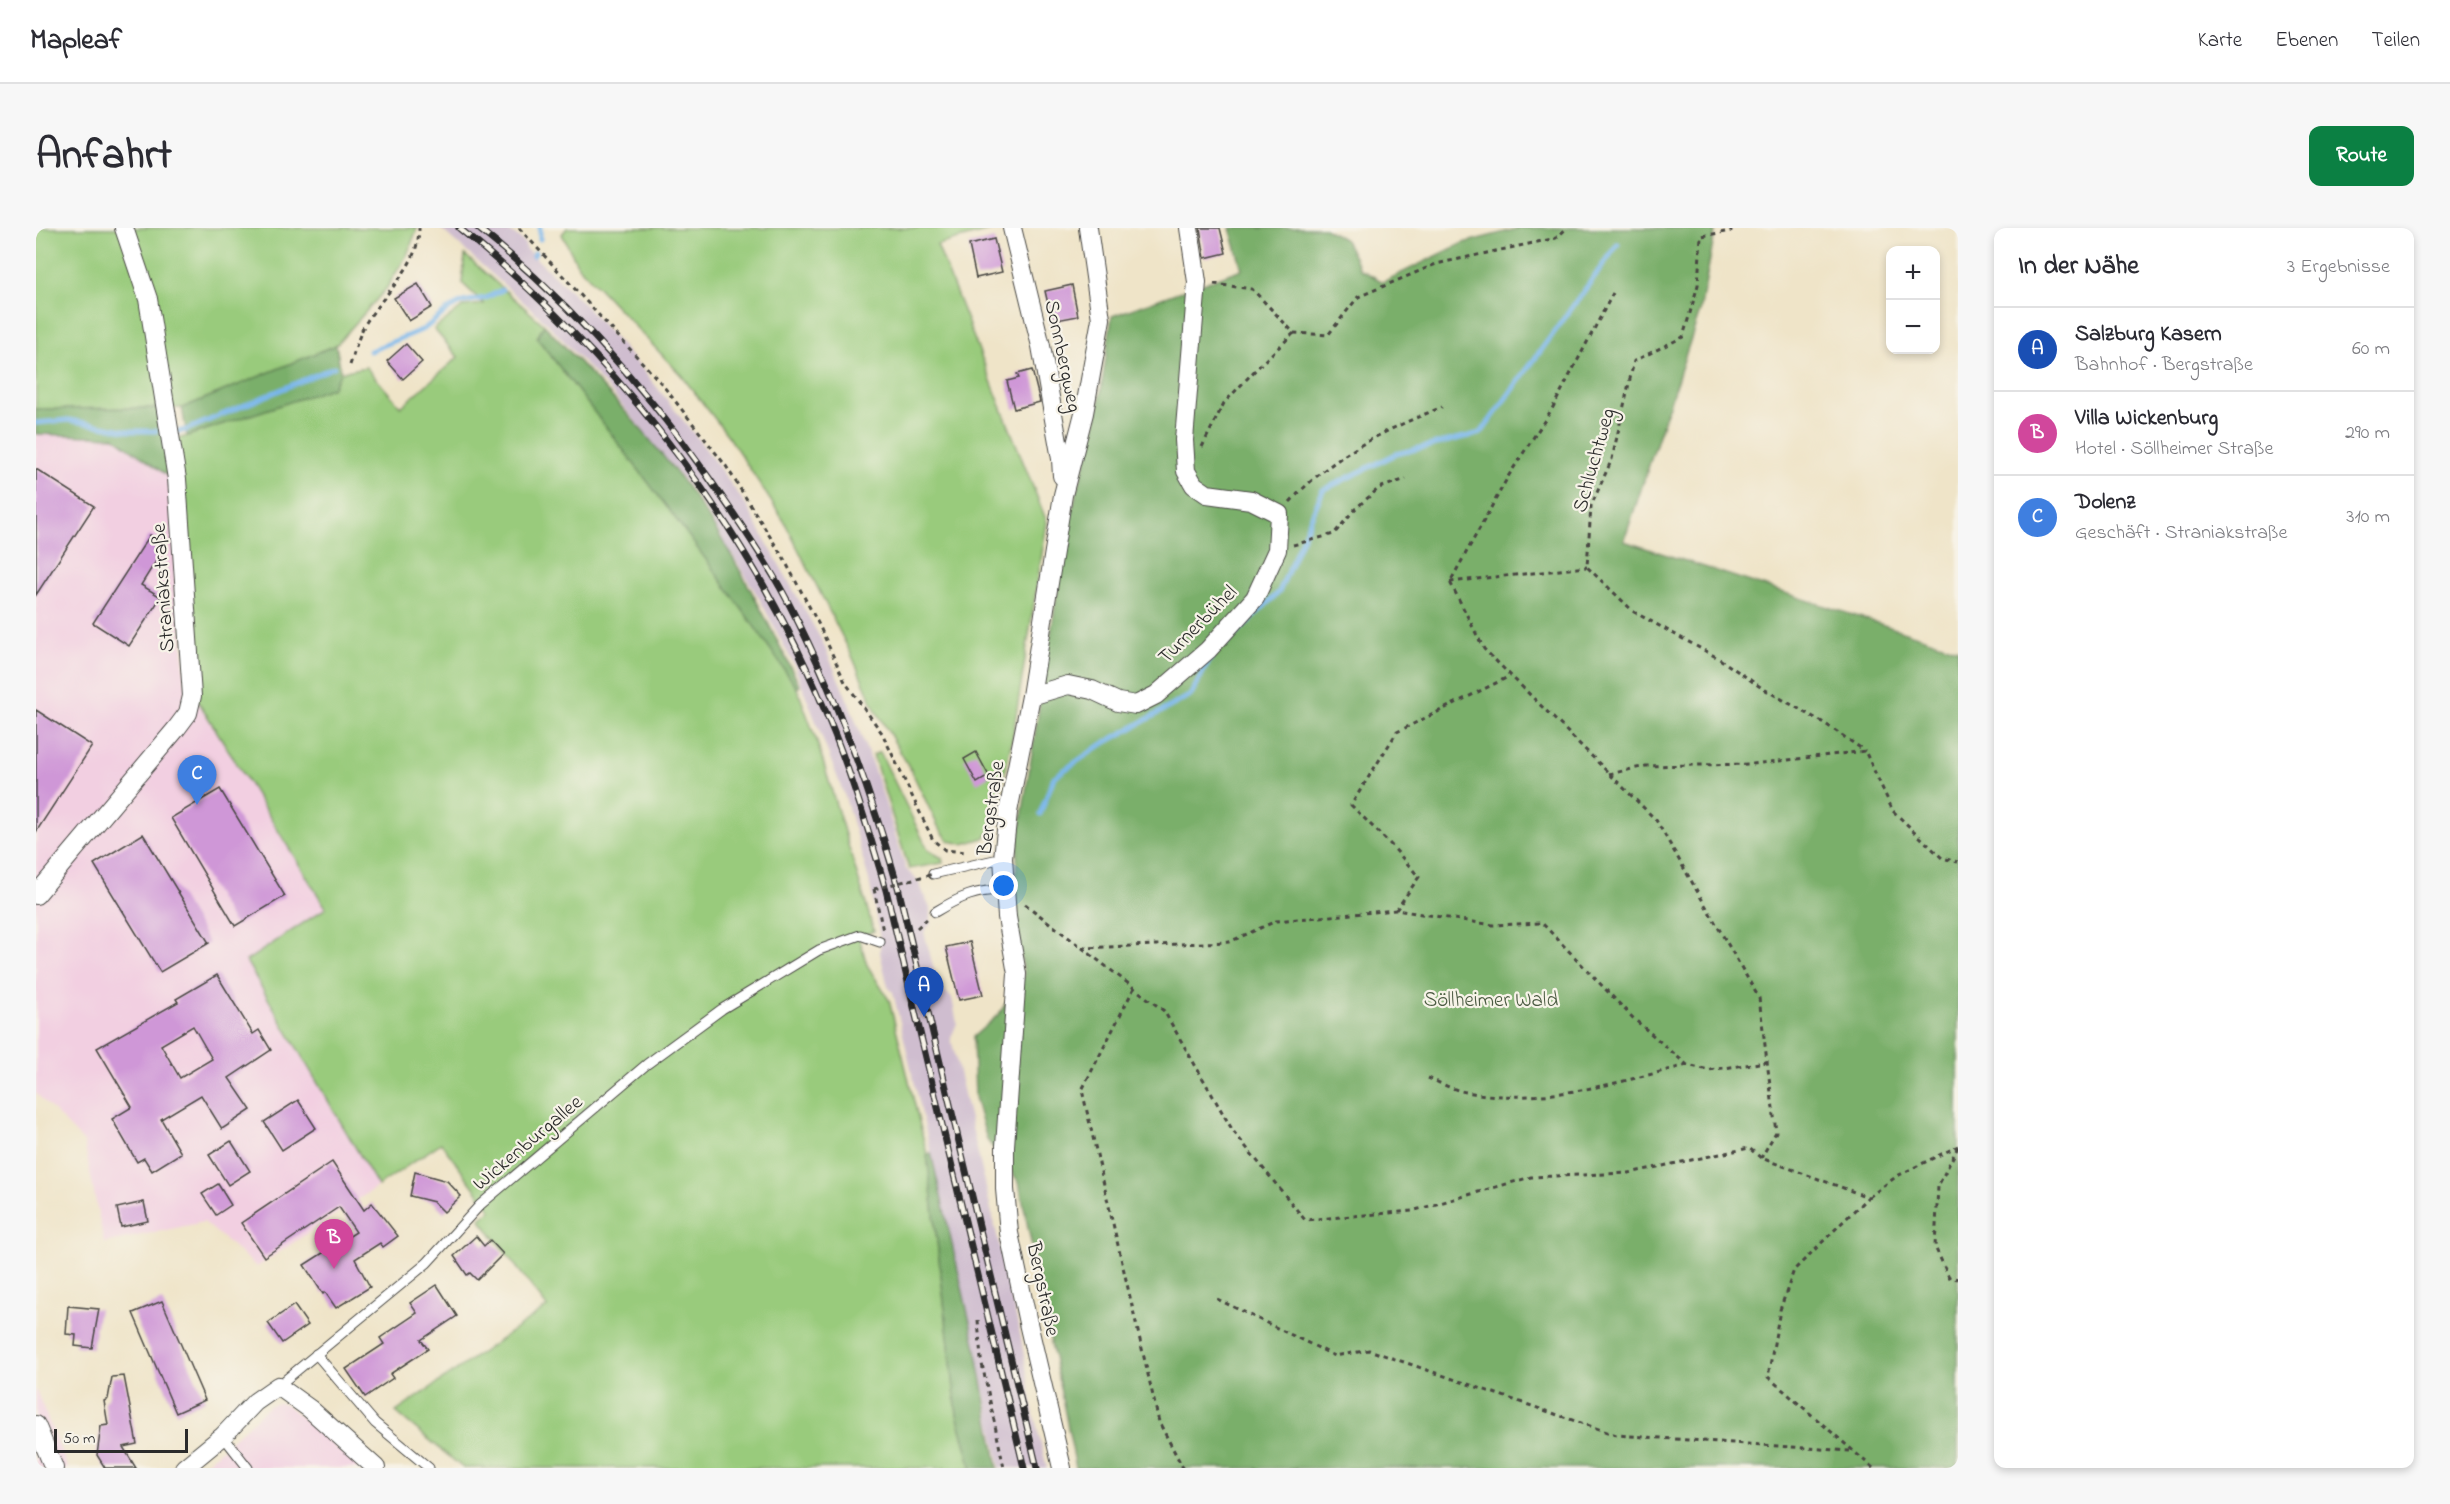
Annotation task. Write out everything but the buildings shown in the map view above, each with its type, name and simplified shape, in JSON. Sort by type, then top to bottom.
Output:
[{"type":"street","name":"Straniakstraße","points":[[36,895],[176,729],[188,713],[192,696],[177,479],[148,299],[124,228]]},
{"type":"street","name":"Sonnbergweg","points":[[1012,228],[1043,358],[1061,459],[1063,495]]},
{"type":"street","name":"Bergstraße","points":[[1062,1468],[1009,1233],[1005,1189],[1005,1146],[1017,974],[1007,917],[1003,858],[1008,812],[1031,696],[1063,495],[1084,413],[1101,319],[1088,228]]},
{"type":"street","points":[[1189,228],[1197,282],[1184,440],[1186,471],[1194,485],[1207,494],[1251,500],[1278,514]]},
{"type":"street","name":"Turnerbühel","points":[[1031,696],[1068,685],[1092,690],[1118,702],[1136,705],[1156,695],[1208,650],[1255,598],[1277,550],[1278,514]]},
{"type":"street","points":[[184,1468],[223,1436],[255,1402],[278,1386],[310,1409],[376,1468]]},
{"type":"street","points":[[36,1425],[54,1468]]},
{"type":"lane","points":[[933,874],[1003,858]]},
{"type":"lane","points":[[935,912],[971,893],[1006,891]]},
{"type":"lane","name":"Wickenburgallee","points":[[278,1386],[427,1263],[480,1205],[647,1064],[722,1009],[819,950],[860,935],[882,939]]},
{"type":"lane","points":[[316,1354],[375,1423],[429,1468]]},
{"type":"lane","points":[[223,1436],[248,1468]]},
{"type":"path","points":[[350,365],[366,322],[408,266],[415,251],[419,228]]},
{"type":"path","points":[[519,228],[654,375],[726,466],[784,559],[819,625],[845,682],[882,733],[933,840],[945,850],[966,852]]},
{"type":"path","points":[[1197,282],[1252,289],[1294,333],[1328,335],[1358,297],[1436,264],[1556,238],[1567,228]]},
{"type":"path","name":"Schluchtweg","points":[[1587,567],[1592,506],[1612,459],[1634,362],[1683,337],[1698,285],[1701,236],[1731,231],[1731,228]]},
{"type":"path","points":[[1450,582],[1509,475],[1552,409],[1613,293]]},
{"type":"path","points":[[1186,471],[1210,434],[1224,403],[1294,333]]},
{"type":"path","points":[[1278,514],[1307,484],[1344,454],[1386,431],[1442,407]]},
{"type":"path","points":[[1277,550],[1334,534],[1354,510],[1379,489],[1406,479]]},
{"type":"path","points":[[1450,582],[1587,567],[1634,612],[1718,658],[1762,688],[1824,723],[1865,751],[1893,811],[1942,858],[1958,862]]},
{"type":"path","points":[[1450,582],[1484,650],[1656,820],[1759,998],[1776,1132],[1761,1158]]},
{"type":"path","points":[[1396,910],[1419,877],[1351,805],[1397,732],[1510,676]]},
{"type":"path","points":[[1609,774],[1646,766],[1752,764],[1865,751]]},
{"type":"path","points":[[882,939],[874,889],[933,874]]},
{"type":"path","points":[[1006,891],[1164,1011],[1233,1131],[1305,1220],[1412,1211],[1531,1178],[1629,1173],[1749,1148],[1761,1158],[1868,1197]]},
{"type":"path","points":[[1081,948],[1229,942],[1276,921],[1396,910],[1493,925],[1542,923],[1633,1018],[1687,1065]]},
{"type":"path","points":[[1134,988],[1082,1090],[1159,1422],[1183,1468]]},
{"type":"path","points":[[1428,1078],[1466,1092],[1532,1097],[1612,1084],[1687,1065],[1708,1070],[1767,1062]]},
{"type":"path","points":[[1873,1468],[1768,1377],[1780,1310],[1794,1270],[1868,1197],[1898,1176],[1958,1147]]},
{"type":"path","points":[[1958,1147],[1938,1186],[1935,1246],[1948,1277],[1958,1279]]},
{"type":"path","points":[[1217,1299],[1335,1356],[1369,1350],[1616,1435],[1852,1451]]},
{"type":"path","points":[[978,1320],[981,1359],[1004,1468]]},
{"type":"shaded area","points":[[440,228],[505,228],[524,242],[527,250],[580,300],[640,366],[699,440],[746,505],[822,641],[849,703],[879,783],[906,869],[918,881],[930,908],[931,923],[924,932],[938,985],[952,998],[957,1023],[951,1038],[1021,1338],[1034,1415],[1047,1468],[1000,1468],[982,1377],[931,1153],[893,992],[888,987],[880,953],[880,939],[869,880],[845,797],[794,665],[760,600],[697,496],[613,394],[546,322]]},
{"type":"shaded area","points":[[36,434],[114,436],[172,479],[185,682],[326,908],[246,961],[378,1186],[257,1267],[204,1222],[104,1243],[84,1142],[36,1093]]},
{"type":"shaded area","points":[[36,1390],[68,1468],[36,1468]]},
{"type":"shaded area","points":[[279,1403],[287,1405],[360,1468],[201,1468],[269,1406]]},
{"type":"green space","points":[[36,228],[417,229],[407,255],[386,289],[336,345],[182,408],[36,409]]},
{"type":"green space","points":[[567,228],[999,228],[937,245],[1047,522],[1012,740],[992,829],[984,838],[963,844],[949,841],[938,826],[911,770],[876,711],[852,656],[784,521],[729,437],[681,375],[578,266],[562,234]]},
{"type":"green space","name":"Söllheimer Wald","points":[[1230,228],[1325,228],[1345,240],[1360,269],[1383,282],[1463,243],[1520,228],[1716,228],[1700,311],[1624,541],[1958,649],[1958,1468],[1076,1468],[1019,1182],[987,1140],[975,1097],[973,1037],[999,1014],[1024,975],[1013,904],[1019,835],[1068,525],[1096,424],[1112,316],[1242,269]]},
{"type":"green space","points":[[465,255],[544,325],[537,338],[736,597],[797,688],[818,745],[874,931],[859,937],[867,965],[889,1000],[927,1154],[957,1414],[972,1468],[463,1468],[396,1412],[547,1307],[480,1219],[491,1210],[441,1143],[378,1186],[246,961],[326,908],[198,701],[175,440],[332,388],[341,372],[366,367],[401,407],[458,357],[434,329],[464,306],[484,304],[462,283]]},
{"type":"green space","points":[[544,325],[642,431],[695,498],[738,567],[800,686],[797,688],[702,554],[537,338]]},
{"type":"green space","points":[[336,345],[341,372],[332,388],[187,436],[182,408]]},
{"type":"green space","points":[[158,408],[172,479],[114,437],[36,434],[36,409]]},
{"type":"green space","points":[[880,752],[928,850],[942,858],[943,863],[909,869],[873,755]]},
{"type":"green space","points":[[931,1153],[975,1344],[998,1468],[972,1468],[957,1414],[927,1154]]},
{"type":"waterway","points":[[540,228],[540,239]]},
{"type":"waterway","points":[[1226,643],[1279,592],[1323,490],[1396,454],[1481,433],[1618,244]]},
{"type":"waterway","points":[[370,351],[424,329],[450,308],[463,302],[486,298],[502,290]]},
{"type":"waterway","points":[[177,432],[334,367]]},
{"type":"waterway","points":[[36,423],[69,420],[130,431],[156,431]]},
{"type":"waterway","points":[[1040,814],[1054,777],[1101,745],[1191,695],[1211,657]]},
{"type":"railway","points":[[459,228],[519,280],[576,336],[630,395],[680,458],[725,523],[767,591],[803,662],[849,773],[886,890],[1024,1468]]},
{"type":"railway","points":[[478,228],[586,327],[619,363],[680,439],[771,571],[822,673],[864,779],[898,887],[1037,1468]]},
{"type":"place","name":"Dolenz","points":[[197,805]]},
{"type":"place","name":"Salzburg Kasern","points":[[924,1017]]},
{"type":"place","name":"Villa Wickenburg","points":[[334,1269]]}]
